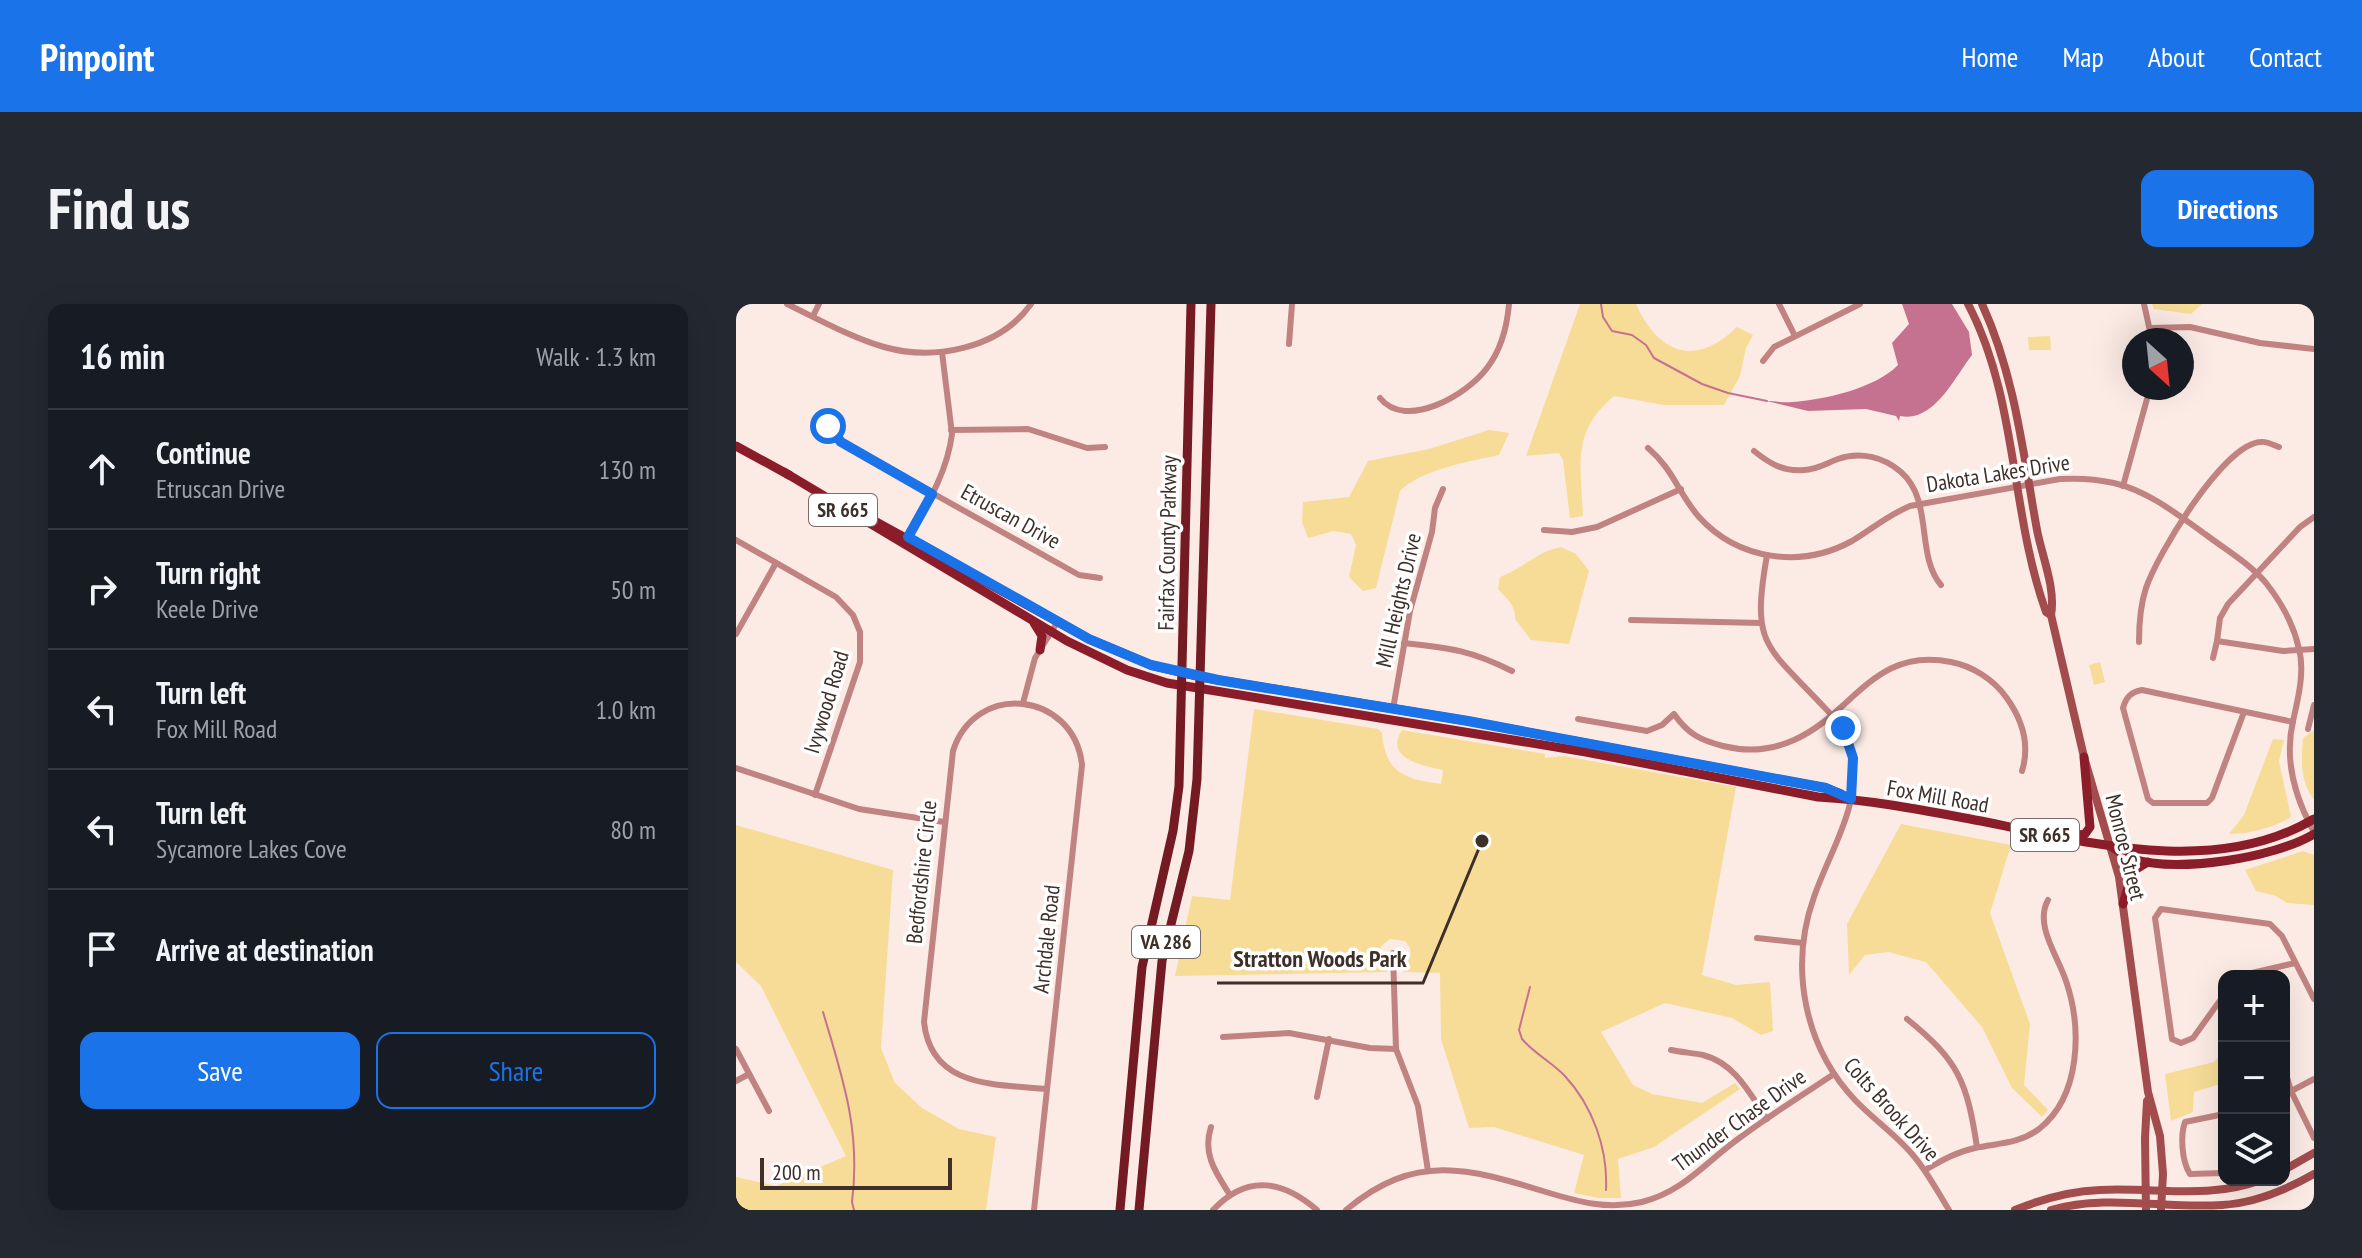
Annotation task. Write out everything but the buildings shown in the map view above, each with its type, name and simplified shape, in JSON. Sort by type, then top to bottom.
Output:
[{"type":"highway","name":"Fairfax County Parkway","points":[[1120,1210],[1142,967],[1177,808],[1191,304]]},
{"type":"highway","name":"Fairfax County Parkway","points":[[1139,1210],[1162,961],[1189,851],[1196,795],[1211,304]]},
{"type":"main road","name":"Monroe Street","points":[[1968,304],[1980,328],[1999,385],[2039,592],[2046,612],[2051,615]]},
{"type":"main road","name":"Monroe Street","points":[[1982,304],[2007,369],[2047,574],[2051,615],[2084,757],[2112,847],[2123,904],[2148,1092],[2160,1136],[2162,1207]]},
{"type":"main road","name":"Fox Mill Road","points":[[736,446],[906,541],[1117,652],[1182,673],[1394,708],[1813,786],[1851,799]]},
{"type":"main road","name":"Fox Mill Road","points":[[906,541],[1090,654],[1127,670],[1200,689],[1586,752],[1818,797],[1851,799],[2112,847],[2172,851],[2223,849],[2312,827]]},
{"type":"main road","points":[[1032,620],[1041,634],[1040,650]]},
{"type":"main road","points":[[2062,838],[2085,834],[2090,827],[2084,757]]},
{"type":"main road","name":"Fox Mill Road","points":[[2112,847],[2130,858],[2150,862],[2188,864],[2230,860],[2271,851],[2312,827]]},
{"type":"main road","points":[[2123,904],[2133,871],[2137,866],[2150,862]]},
{"type":"main road","name":"Monroe Street","points":[[2147,1206],[2145,1138],[2148,1092]]},
{"type":"main road","points":[[2290,1167],[2314,1153]]},
{"type":"main road","points":[[2051,1210],[2100,1202],[2162,1207],[2242,1202],[2272,1194],[2314,1174]]},
{"type":"main road","points":[[2015,1210],[2049,1198],[2084,1191],[2215,1191],[2236,1186]]},
{"type":"street","points":[[787,304],[887,348],[942,352],[993,337],[1031,304]]},
{"type":"street","points":[[813,316],[819,304]]},
{"type":"street","points":[[1289,344],[1292,304]]},
{"type":"street","points":[[1380,398],[1393,409],[1406,410],[1444,402],[1460,394],[1494,359],[1503,337],[1509,304]]},
{"type":"street","points":[[1779,304],[1795,336]]},
{"type":"street","points":[[1763,361],[1774,347],[1860,304]]},
{"type":"street","points":[[2144,304],[2151,328],[2190,327],[2260,343],[2314,349]]},
{"type":"street","points":[[906,541],[946,464],[951,430],[942,352]]},
{"type":"street","points":[[2123,486],[2147,400]]},
{"type":"street","name":"Etruscan Drive","points":[[828,426],[841,442],[932,494],[1079,575],[1100,578]]},
{"type":"street","points":[[951,430],[1028,429],[1087,448],[1105,447]]},
{"type":"street","points":[[2139,642],[2139,620],[2147,586],[2161,553],[2212,477],[2246,447],[2261,442],[2279,447]]},
{"type":"street","name":"Dakota Lakes Drive","points":[[1648,448],[1663,461],[1697,514],[1716,533],[1746,550],[1786,558],[1824,552],[1854,540],[1891,514],[1919,504],[2030,483],[2083,478],[2123,486],[2185,518],[2256,572],[2281,605],[2300,651],[2299,692],[2289,746],[2291,774],[2312,827]]},
{"type":"street","points":[[1754,451],[1775,466],[1797,471],[1814,469],[1846,456],[1872,456],[1883,460],[1909,480],[1919,504],[1931,570],[1941,585]]},
{"type":"street","name":"Mill Heights Drive","points":[[1392,721],[1417,579],[1443,489]]},
{"type":"street","points":[[1544,530],[1572,532],[1597,527],[1681,489]]},
{"type":"street","points":[[2213,658],[2220,618],[2228,604],[2300,527],[2314,517]]},
{"type":"street","name":"Ivywood Road","points":[[736,540],[841,601],[857,623],[862,642],[860,662],[815,795]]},
{"type":"street","points":[[1631,620],[1761,623],[1760,596],[1767,555]]},
{"type":"street","points":[[736,634],[776,563]]},
{"type":"street","points":[[1023,703],[1030,671],[1058,621]]},
{"type":"street","name":"Colts Brook Drive","points":[[1761,623],[1766,641],[1779,661],[1843,728],[1852,750],[1851,799],[1840,837],[1811,904],[1803,943],[1802,977],[1807,1012],[1819,1046],[1834,1074],[1854,1099],[1925,1170],[1949,1210]]},
{"type":"street","points":[[2217,641],[2283,651],[2314,649]]},
{"type":"street","points":[[1404,643],[1480,655],[1512,671]]},
{"type":"street","points":[[1578,719],[1647,731],[1662,725],[1674,714],[1685,730],[1710,743],[1737,749],[1767,748],[1793,741],[1832,715],[1873,678],[1892,667],[1928,659],[1956,663],[1990,680],[2012,706],[2025,742],[2022,771]]},
{"type":"street","points":[[2244,712],[2212,798],[2207,803],[2153,803],[2148,799],[2123,708],[2133,692],[2142,690],[2293,722]]},
{"type":"street","name":"Bedfordshire Circle","points":[[1023,703],[1003,704],[972,720],[962,731],[953,751],[924,1016],[928,1043],[945,1066],[965,1078],[1047,1089]]},
{"type":"street","name":"Archdale Road","points":[[1023,703],[1044,709],[1063,722],[1076,741],[1082,765],[1034,1210]]},
{"type":"street","points":[[2308,729],[2314,705]]},
{"type":"street","points":[[736,768],[869,811],[944,822]]},
{"type":"street","points":[[1925,1170],[1952,1155],[1977,1147],[2013,1142],[2034,1133],[2052,1116],[2067,1091],[2074,1055],[2075,1028],[2066,978],[2044,924],[2043,909],[2048,900]]},
{"type":"street","points":[[2218,1003],[2193,1038],[2181,1043],[2172,1039],[2155,918],[2161,909],[2166,907],[2265,922],[2279,931],[2314,999]]},
{"type":"street","points":[[1757,938],[1803,943]]},
{"type":"street","points":[[1393,953],[1396,1049],[1418,1106],[1428,1171]]},
{"type":"street","points":[[2272,970],[2295,963]]},
{"type":"street","points":[[1907,1019],[1942,1048],[1958,1072],[1969,1098],[1977,1147]]},
{"type":"street","points":[[1223,1037],[1289,1033],[1370,1048],[1396,1049]]},
{"type":"street","points":[[1317,1097],[1329,1039]]},
{"type":"street","points":[[736,1049],[769,1111]]},
{"type":"street","points":[[1671,1050],[1704,1055],[1722,1063],[1741,1080],[1767,1119]]},
{"type":"street","points":[[736,1081],[749,1074]]},
{"type":"street","name":"Thunder Chase Drive","points":[[1346,1210],[1384,1184],[1428,1171],[1449,1169],[1479,1172],[1587,1204],[1631,1204],[1657,1197],[1680,1186],[1738,1138],[1834,1074]]},
{"type":"street","points":[[2290,1092],[2314,1079]]},
{"type":"street","points":[[2290,1096],[2314,1138]]},
{"type":"street","points":[[2218,1115],[2185,1122],[2182,1131],[2186,1168],[2190,1174],[2218,1173]]},
{"type":"street","points":[[2304,1116],[2314,1124]]},
{"type":"street","points":[[1211,1127],[1207,1143],[1210,1159],[1230,1195]]},
{"type":"street","points":[[1213,1210],[1230,1195],[1252,1186],[1272,1185],[1295,1193],[1317,1210]]},
{"type":"shaded area","points":[[1580,304],[1636,304],[1656,335],[1680,350],[1693,351],[1707,347],[1722,340],[1737,327],[1753,335],[1746,348],[1740,376],[1724,405],[1664,405],[1614,396],[1600,409],[1585,436],[1582,450],[1583,516],[1570,518],[1563,460],[1559,453],[1526,456]]},
{"type":"shaded area","points":[[1902,304],[1952,304],[1969,332],[1972,355],[1933,406],[1923,413],[1900,416],[1899,421],[1896,416],[1866,409],[1808,411],[1767,401],[1819,399],[1863,386],[1888,373],[1898,365],[1892,343],[1909,324]]},
{"type":"shaded area","points":[[2152,304],[2202,304],[2191,314],[2154,309]]},
{"type":"shaded area","points":[[2050,336],[2051,350],[2029,350],[2028,337]]},
{"type":"shaded area","points":[[1489,430],[1509,433],[1499,455],[1433,472],[1400,491],[1376,588],[1363,591],[1349,577],[1356,545],[1351,534],[1334,531],[1308,538],[1302,522],[1303,502],[1349,497],[1368,461],[1429,449]]},
{"type":"shaded area","points":[[1561,547],[1576,554],[1589,571],[1569,644],[1531,640],[1515,619],[1510,602],[1498,589],[1500,577],[1545,552]]},
{"type":"shaded area","points":[[2100,662],[2105,682],[2094,685],[2089,665]]},
{"type":"shaded area","points":[[1254,709],[1378,729],[1392,765],[1407,776],[1428,782],[1441,784],[1443,770],[1417,763],[1402,754],[1398,740],[1402,730],[1545,754],[1545,758],[1564,756],[1736,787],[1702,975],[1736,985],[1770,982],[1773,1031],[1761,1035],[1732,1018],[1665,1003],[1601,1032],[1633,1085],[1652,1094],[1702,1103],[1735,1083],[1740,1089],[1654,1147],[1618,1159],[1621,1198],[1574,1193],[1584,1155],[1494,1127],[1469,1128],[1441,1039],[1440,973],[1403,972],[1411,953],[1405,941],[1390,939],[1381,946],[1380,959],[1388,972],[1175,976],[1192,896],[1230,900]]},
{"type":"shaded area","points":[[2314,730],[2314,800],[2304,778],[2302,754],[2303,738]]},
{"type":"shaded area","points":[[2273,739],[2284,740],[2279,761],[2291,817],[2261,830],[2229,834],[2244,815]]},
{"type":"shaded area","points":[[1901,824],[2011,845],[1990,913],[2030,1024],[2024,1085],[2048,1110],[2042,1117],[2012,1088],[1982,1027],[1926,962],[1888,952],[1865,955],[1849,975],[1847,924]]},
{"type":"shaded area","points":[[736,825],[893,870],[881,1048],[895,1083],[922,1108],[959,1129],[996,1137],[986,1210],[736,1210],[736,1177],[776,1186],[846,1156],[761,986],[736,962]]},
{"type":"shaded area","points":[[2303,851],[2314,855],[2314,905],[2287,903],[2276,896],[2256,891],[2245,870]]},
{"type":"shaded area","points":[[2218,1058],[2218,1085],[2194,1092],[2193,1112],[2171,1121],[2165,1074],[2214,1062]]},
{"type":"waterway","points":[[1601,304],[1603,317],[1612,331],[1632,335],[1646,345],[1654,358],[1702,384],[1767,401]]},
{"type":"waterway","points":[[1530,987],[1519,1030],[1522,1039],[1564,1075],[1591,1114],[1604,1159],[1606,1190]]},
{"type":"waterway","points":[[823,1012],[852,1128],[854,1210]]},
{"type":"place","name":"Stratton Woods Park","points":[[1482,841]]},
{"type":"route","points":[[828,426],[841,442],[932,494],[908,537],[1089,639],[1151,665],[1218,680],[1468,721],[1826,788],[1851,799],[1853,758],[1843,728]]}]
